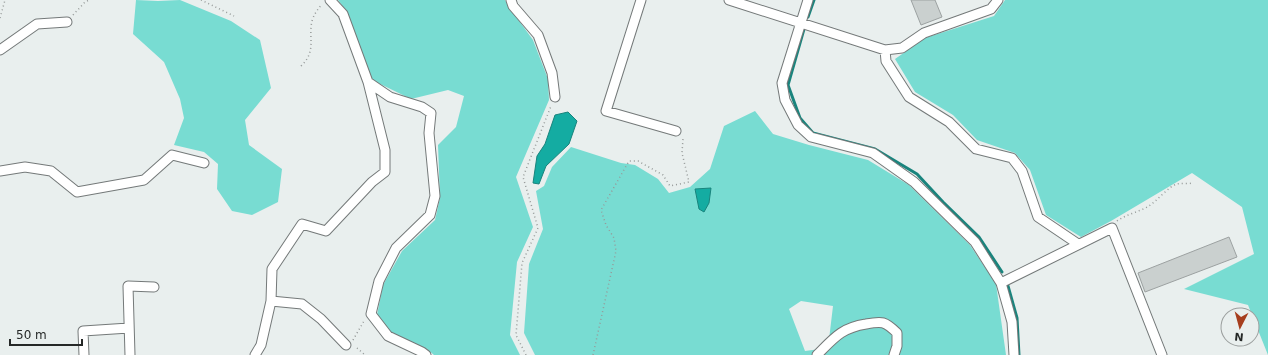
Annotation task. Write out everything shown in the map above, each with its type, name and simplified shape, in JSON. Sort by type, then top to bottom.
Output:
[{"type":"street","points":[[255,355],[260,345],[271,301],[272,269],[302,224],[326,231],[372,182],[385,172],[385,150],[368,82],[343,14],[330,0]]},
{"type":"street","points":[[510,0],[513,6],[538,35],[552,73],[555,97]]},
{"type":"street","points":[[641,0],[606,111],[676,131]]},
{"type":"street","points":[[729,0],[885,50],[902,48],[924,33],[991,9],[998,0]]},
{"type":"street","points":[[808,0],[782,83],[785,100],[798,125],[811,137],[873,153],[914,182],[975,242],[1001,283],[1012,322],[1014,355]]},
{"type":"street","points":[[0,50],[37,24],[67,22]]},
{"type":"street","points":[[885,50],[886,60],[909,97],[949,122],[976,149],[1012,158],[1022,171],[1038,217],[1078,244]]},
{"type":"street","points":[[368,82],[390,97],[422,107],[431,113],[429,133],[435,196],[430,215],[396,248],[379,281],[371,314],[388,336],[426,355]]},
{"type":"street","points":[[0,171],[26,167],[51,171],[77,192],[144,180],[172,155],[204,163]]},
{"type":"street","points":[[1001,283],[1112,228],[1162,355]]},
{"type":"street","points":[[130,355],[128,286],[154,287]]},
{"type":"street","points":[[271,301],[302,304],[321,319],[346,345]]},
{"type":"street","points":[[817,355],[838,334],[853,326],[879,322],[889,324],[897,333],[897,346],[894,355]]},
{"type":"street","points":[[84,355],[83,331],[129,328]]},
{"type":"path","points":[[0,18],[5,0]]},
{"type":"path","points":[[67,22],[85,2],[89,0]]},
{"type":"path","points":[[201,0],[234,16]]},
{"type":"path","points":[[301,66],[306,61],[311,49],[312,21],[325,0]]},
{"type":"path","points":[[526,355],[516,335],[522,263],[538,228],[523,177],[555,97]]},
{"type":"path","points":[[594,355],[616,251],[614,238],[606,225],[601,210],[629,161],[638,161],[663,175],[670,186],[689,182],[682,153],[683,139],[676,131]]},
{"type":"path","points":[[1112,228],[1119,219],[1149,206],[1176,184],[1193,183]]},
{"type":"path","points":[[346,345],[351,344],[362,323],[371,314]]},
{"type":"path","points":[[357,348],[365,355]]},
{"type":"shaded area","points":[[136,0],[180,0],[231,21],[260,40],[271,88],[245,120],[249,145],[282,169],[278,202],[252,215],[232,211],[217,189],[218,164],[204,152],[174,145],[184,118],[180,99],[164,62],[133,34]]},
{"type":"shaded area","points":[[338,0],[505,0],[533,40],[548,79],[549,100],[516,177],[533,227],[517,262],[510,335],[520,355],[434,355],[427,349],[391,333],[377,315],[383,285],[402,251],[435,220],[440,198],[438,145],[456,127],[464,96],[448,90],[411,99],[372,80],[347,12]]},
{"type":"shaded area","points":[[1005,0],[1268,0],[1268,355],[1260,335],[1260,307],[1249,307],[1248,305],[1184,289],[1254,254],[1242,207],[1192,173],[1081,237],[1046,215],[1030,170],[1015,153],[977,140],[953,115],[915,92],[895,59],[925,38],[994,16]]},
{"type":"shaded area","points":[[755,111],[773,134],[868,160],[909,185],[970,245],[996,284],[1006,355],[535,355],[524,333],[529,264],[543,229],[536,191],[544,186],[552,167],[571,147],[621,163],[635,165],[658,179],[669,193],[690,187],[710,169],[724,126]],"holes":[[[801,301],[833,306],[828,348],[805,351],[789,309]]]},
{"type":"shaded area","points":[[568,112],[577,121],[569,144],[546,166],[539,184],[533,183],[537,156],[545,144],[555,115]]},
{"type":"shaded area","points":[[711,188],[709,203],[704,212],[699,209],[695,189]]},
{"type":"building","points":[[911,0],[935,0],[942,17],[921,25]]},
{"type":"building","points":[[1229,237],[1237,257],[1145,292],[1138,273]]},
{"type":"waterway","points":[[808,17],[814,0]]},
{"type":"waterway","points":[[804,29],[788,85],[800,118],[813,133],[875,149],[917,174],[979,237],[1002,272]]},
{"type":"waterway","points":[[1008,286],[1017,318],[1019,355]]}]
